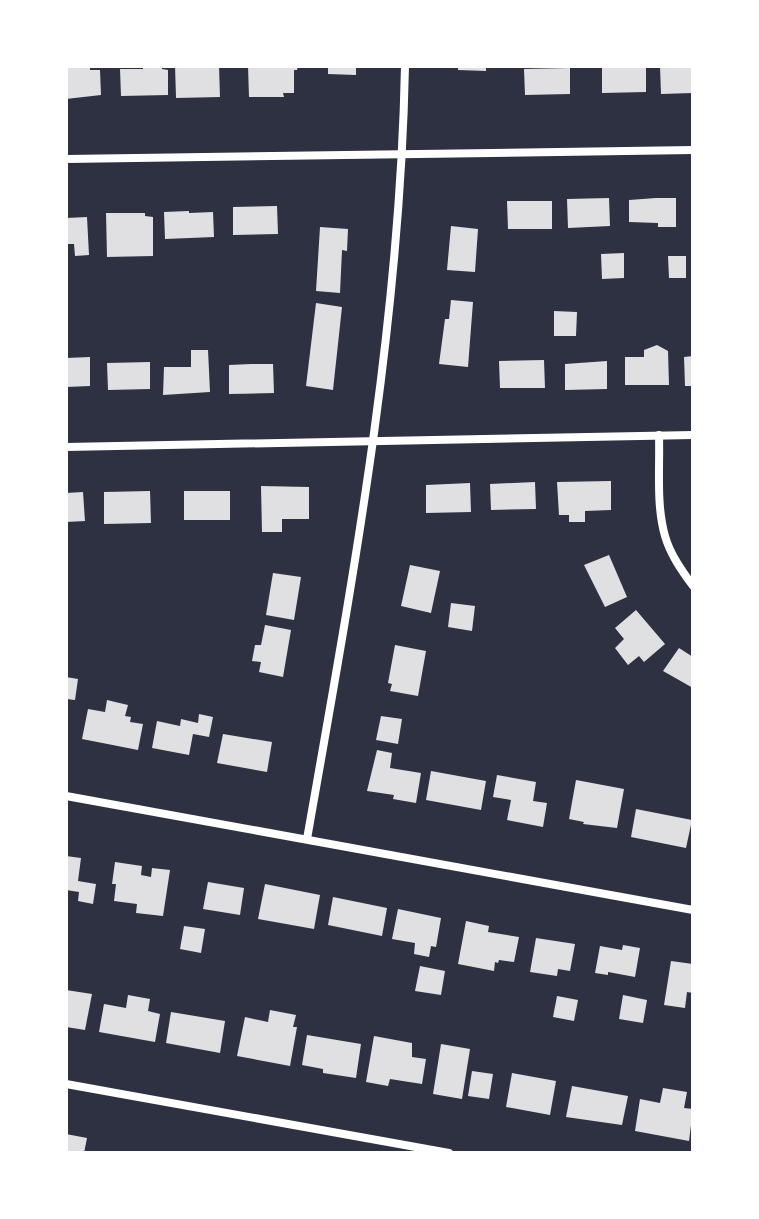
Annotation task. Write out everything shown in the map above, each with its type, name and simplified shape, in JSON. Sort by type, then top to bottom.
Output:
[{"type":"street","points":[[307,839],[375,441],[403,154],[405,66]]},
{"type":"street","points":[[66,159],[693,150]]},
{"type":"street","points":[[659,435],[661,514],[665,538],[693,586]]},
{"type":"street","points":[[66,447],[693,435]]},
{"type":"street","points":[[66,796],[693,910]]},
{"type":"street","points":[[66,1084],[449,1153]]},
{"type":"building","points":[[90,66],[90,70],[100,70],[101,95],[66,99],[66,68]]},
{"type":"building","points":[[143,66],[162,66],[162,69],[168,70],[168,95],[121,96],[120,69],[143,69]]},
{"type":"building","points":[[175,66],[219,66],[220,97],[176,98]]},
{"type":"building","points":[[248,66],[298,66],[294,70],[294,93],[283,93],[284,97],[249,97]]},
{"type":"building","points":[[328,66],[356,66],[356,75],[328,74]]},
{"type":"building","points":[[458,66],[486,66],[486,71],[458,70]]},
{"type":"building","points":[[602,66],[646,66],[646,92],[602,93]]},
{"type":"building","points":[[660,66],[693,66],[693,93],[661,94]]},
{"type":"building","points":[[570,68],[570,94],[525,95],[524,69]]},
{"type":"building","points":[[609,198],[610,226],[568,228],[567,199]]},
{"type":"building","points":[[676,198],[676,227],[629,222],[629,200]]},
{"type":"building","points":[[507,201],[552,201],[552,229],[508,229]]},
{"type":"building","points":[[277,206],[278,234],[233,235],[233,207]]},
{"type":"building","points":[[164,212],[213,212],[214,237],[165,239]]},
{"type":"building","points":[[106,213],[145,213],[145,216],[153,217],[153,256],[107,257]]},
{"type":"building","points":[[87,217],[89,255],[75,256],[74,244],[66,244],[66,218]]},
{"type":"building","points":[[451,226],[478,229],[475,272],[447,270]]},
{"type":"building","points":[[320,227],[348,229],[347,251],[342,250],[340,293],[316,291]]},
{"type":"building","points":[[624,253],[624,278],[602,279],[601,254]]},
{"type":"building","points":[[668,256],[686,256],[686,278],[669,278]]},
{"type":"building","points":[[451,300],[473,302],[468,367],[439,364]]},
{"type":"building","points":[[316,303],[342,307],[333,390],[306,386]]},
{"type":"building","points":[[554,311],[577,312],[576,336],[554,336]]},
{"type":"building","points":[[657,345],[668,351],[669,385],[625,385],[625,357],[644,357],[644,350]]},
{"type":"building","points":[[191,350],[208,350],[210,392],[163,395],[164,367],[191,367]]},
{"type":"building","points":[[693,356],[693,386],[685,386],[684,357]]},
{"type":"building","points":[[90,357],[90,386],[66,387],[66,358]]},
{"type":"building","points":[[544,360],[545,388],[500,388],[499,361]]},
{"type":"building","points":[[607,361],[607,389],[565,390],[565,364]]},
{"type":"building","points":[[150,362],[150,389],[108,390],[107,363]]},
{"type":"building","points":[[273,364],[274,393],[229,394],[229,365]]},
{"type":"building","points":[[611,481],[611,510],[585,511],[585,522],[569,522],[569,515],[559,515],[557,482]]},
{"type":"building","points":[[535,482],[536,509],[491,510],[490,484]]},
{"type":"building","points":[[470,483],[471,512],[426,513],[426,485]]},
{"type":"building","points":[[261,486],[309,487],[309,519],[282,519],[282,532],[262,532]]},
{"type":"building","points":[[150,491],[151,523],[104,524],[104,492]]},
{"type":"building","points":[[184,491],[230,491],[230,520],[184,520]]},
{"type":"building","points":[[83,492],[85,521],[66,522],[66,493]]},
{"type":"building","points":[[609,555],[627,597],[605,607],[584,565]]},
{"type":"building","points":[[410,565],[440,571],[431,613],[401,606]]},
{"type":"building","points":[[273,573],[301,577],[294,620],[266,615]]},
{"type":"building","points":[[451,603],[475,606],[472,631],[448,627]]},
{"type":"building","points":[[636,610],[665,644],[644,662],[639,656],[628,665],[615,648],[624,639],[615,628]]},
{"type":"building","points":[[265,625],[291,630],[283,677],[259,672],[261,662],[252,661],[255,645],[261,645]]},
{"type":"building","points":[[395,645],[426,651],[418,696],[390,691],[392,684],[388,683]]},
{"type":"building","points":[[679,648],[693,657],[693,688],[663,671]]},
{"type":"building","points":[[66,677],[78,679],[75,700],[66,699]]},
{"type":"building","points":[[107,700],[128,705],[125,716],[131,717],[130,722],[143,724],[138,750],[82,739],[88,709],[105,712]]},
{"type":"building","points":[[199,714],[213,717],[209,737],[193,734],[189,755],[152,748],[157,721],[180,726],[181,719],[198,723]]},
{"type":"building","points":[[381,716],[402,719],[398,744],[376,740]]},
{"type":"building","points":[[223,734],[272,742],[267,772],[217,763]]},
{"type":"building","points":[[377,750],[392,753],[390,768],[421,773],[416,803],[393,799],[394,795],[367,791]]},
{"type":"building","points":[[431,771],[486,781],[481,810],[426,800]]},
{"type":"building","points":[[497,775],[536,782],[533,801],[547,803],[543,827],[507,820],[511,800],[493,797]]},
{"type":"building","points":[[576,780],[624,789],[617,828],[569,819]]},
{"type":"building","points":[[636,809],[692,820],[686,848],[631,837]]},
{"type":"building","points":[[66,856],[81,858],[78,881],[96,884],[93,904],[78,901],[79,892],[66,890]]},
{"type":"building","points":[[115,862],[142,866],[141,875],[151,877],[152,868],[170,870],[163,916],[136,913],[137,904],[114,901],[116,884],[112,884]]},
{"type":"building","points":[[208,882],[244,888],[240,915],[203,909]]},
{"type":"building","points":[[265,884],[320,895],[314,929],[258,919]]},
{"type":"building","points":[[333,897],[387,908],[382,936],[328,925]]},
{"type":"building","points":[[398,909],[441,918],[436,947],[431,946],[429,957],[414,954],[415,943],[392,939]]},
{"type":"building","points":[[466,921],[489,926],[488,932],[519,937],[514,962],[499,960],[495,962],[494,971],[458,964]]},
{"type":"building","points":[[184,926],[205,929],[201,953],[180,949]]},
{"type":"building","points":[[536,938],[575,944],[570,971],[558,969],[557,976],[530,972]]},
{"type":"building","points":[[623,945],[640,948],[635,977],[595,973],[600,946],[622,950]]},
{"type":"building","points":[[671,961],[693,964],[693,993],[687,992],[685,1008],[664,1005]]},
{"type":"building","points":[[420,966],[445,971],[441,995],[415,991]]},
{"type":"building","points":[[66,990],[92,994],[85,1030],[66,1027]]},
{"type":"building","points":[[128,995],[150,999],[148,1011],[160,1014],[155,1042],[99,1032],[104,1004],[126,1008]]},
{"type":"building","points":[[623,995],[647,1000],[643,1023],[619,1019]]},
{"type":"building","points":[[557,996],[578,1000],[574,1021],[553,1017]]},
{"type":"building","points":[[270,1010],[296,1015],[290,1066],[237,1056],[245,1017],[268,1022]]},
{"type":"building","points":[[171,1012],[225,1021],[220,1053],[166,1043]]},
{"type":"building","points":[[307,1035],[361,1044],[356,1078],[323,1073],[323,1069],[302,1065]]},
{"type":"building","points":[[374,1036],[412,1043],[412,1057],[426,1059],[422,1084],[390,1079],[388,1086],[366,1082]]},
{"type":"building","points":[[441,1044],[470,1049],[462,1099],[433,1094]]},
{"type":"building","points":[[472,1071],[493,1074],[489,1099],[468,1096]]},
{"type":"building","points":[[512,1073],[556,1081],[550,1115],[506,1107]]},
{"type":"building","points":[[572,1086],[628,1096],[622,1125],[566,1117]]},
{"type":"building","points":[[663,1088],[687,1092],[684,1108],[693,1109],[689,1141],[635,1131],[640,1099],[660,1103]]},
{"type":"building","points":[[66,1134],[87,1138],[84,1153],[66,1153]]}]
